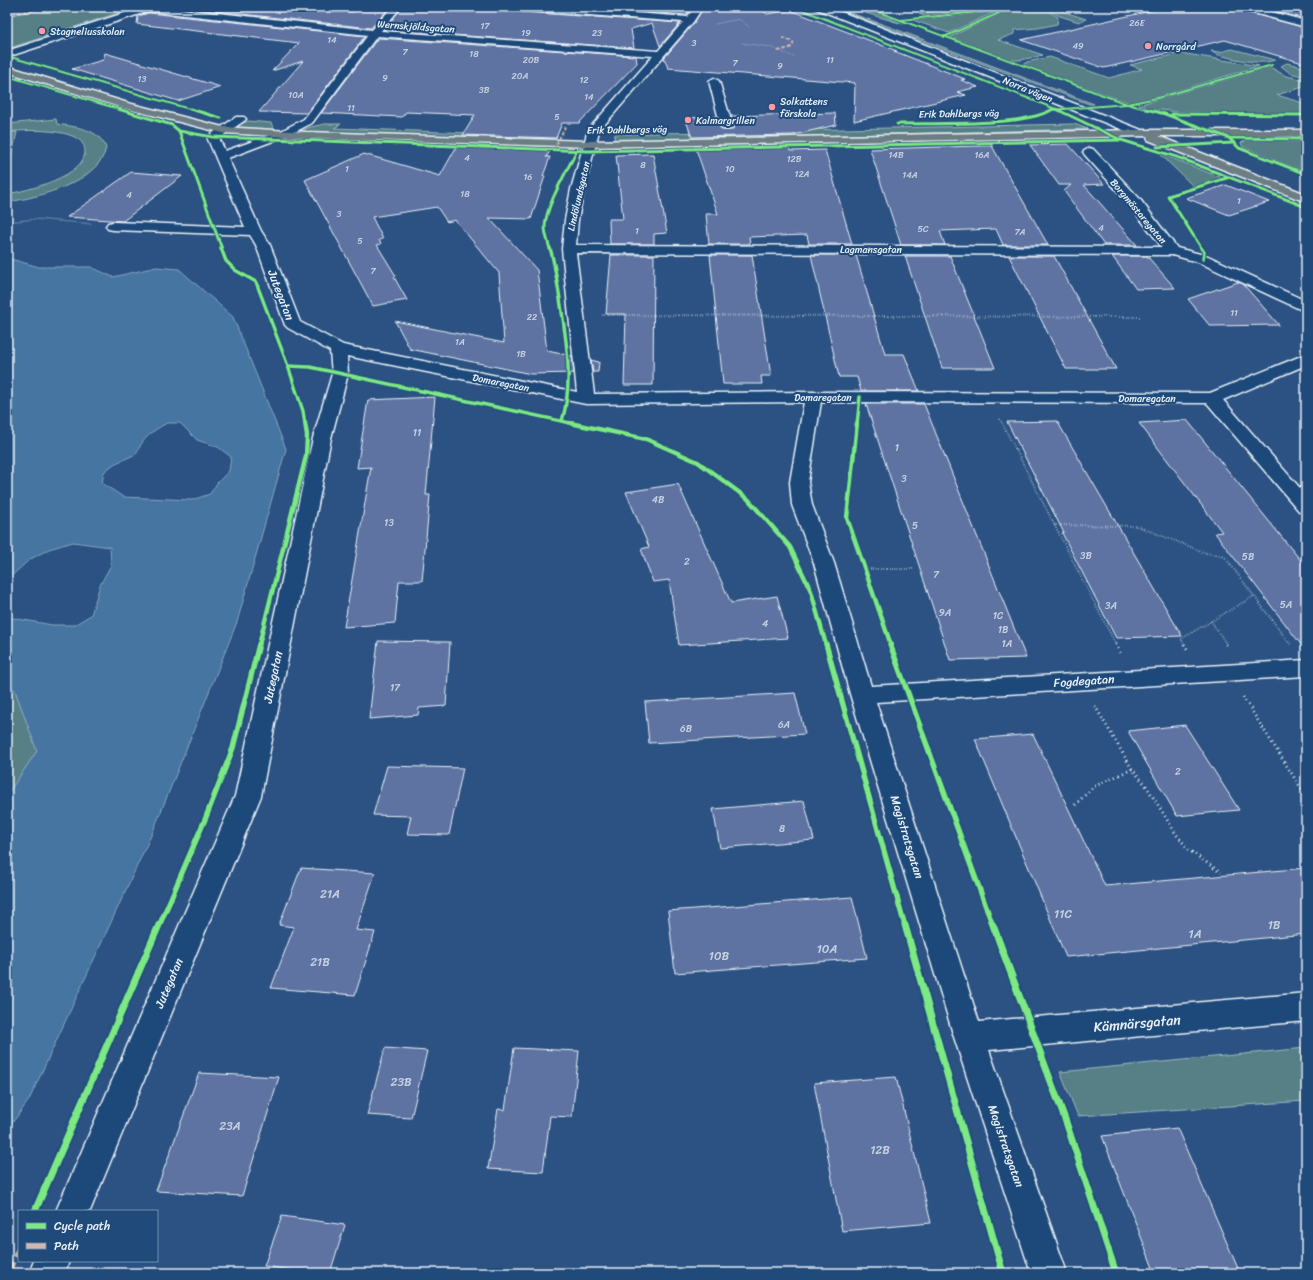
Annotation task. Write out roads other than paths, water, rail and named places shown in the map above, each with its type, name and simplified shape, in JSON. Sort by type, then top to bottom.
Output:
[{"type":"main road","points":[[7,69],[124,105],[173,117],[255,119]]},
{"type":"main road","name":"Erik Dahlbergs väg","points":[[173,117],[222,130],[590,144],[1140,133],[1306,133]]},
{"type":"main road","name":"Erik Dahlbergs väg","points":[[889,124],[1105,119],[1142,121],[1306,122]]},
{"type":"main road","points":[[285,120],[323,121]]},
{"type":"main road","name":"Norra vägen","points":[[1142,121],[1306,182]]},
{"type":"main road","points":[[712,128],[731,127]]},
{"type":"main road","name":"Erik Dahlbergs väg","points":[[548,129],[610,130]]},
{"type":"main road","name":"Norra vägen","points":[[1140,133],[1306,198]]},
{"type":"street","points":[[221,156],[285,133],[308,121],[374,34],[397,7]]},
{"type":"street","points":[[522,7],[690,20]]},
{"type":"street","name":"Lindölundsgatan","points":[[586,399],[569,249],[569,231],[594,130],[690,20],[699,7]]},
{"type":"street","name":"Norra vägen","points":[[816,7],[841,15],[1140,133]]},
{"type":"street","name":"Norra vägen","points":[[839,7],[902,28],[1142,121]]},
{"type":"street","points":[[1242,7],[1306,24]]},
{"type":"street","points":[[7,54],[150,8]]},
{"type":"street","name":"Wernskjöldsgatan","points":[[150,8],[374,34],[660,54]]},
{"type":"street","points":[[714,81],[731,127]]},
{"type":"street","points":[[222,130],[240,119]]},
{"type":"street","name":"Jutegatan","points":[[73,1210],[248,796],[322,438],[340,374],[338,349],[293,325],[263,246],[254,231],[213,138],[222,130]]},
{"type":"street","name":"Borgmästaregatan","points":[[1089,152],[1134,201],[1172,251],[1203,259],[1306,307]]},
{"type":"street","points":[[113,226],[254,231]]},
{"type":"street","name":"Lagmansgatan","points":[[569,249],[1172,251]]},
{"type":"street","name":"Domaregatan","points":[[338,349],[586,399],[812,397],[1212,398],[1306,359]]},
{"type":"street","name":"Magistratsgatan","points":[[812,397],[799,482],[802,505],[812,535],[824,563],[862,694],[969,1036],[1049,1273]]},
{"type":"street","points":[[1212,398],[1306,507]]},
{"type":"street","name":"Fogdegatan","points":[[862,694],[907,693],[1306,668]]},
{"type":"street","name":"Kämnärsgatan","points":[[969,1036],[1033,1032],[1306,1007]]},
{"type":"street","points":[[47,1273],[52,1262]]},
{"type":"water","points":[[7,258],[39,267],[91,267],[113,277],[156,267],[179,269],[233,317],[286,449],[237,622],[154,829],[29,1100],[7,1130],[7,795],[37,751],[15,690],[7,685],[7,617],[52,625],[74,625],[91,615],[100,585],[111,565],[110,547],[73,542],[49,549],[29,560],[7,580]],"holes":[[[167,423],[180,423],[197,440],[218,447],[231,457],[229,471],[217,483],[210,494],[192,500],[123,497],[102,483],[104,472],[114,464],[136,454],[145,439],[152,432]]]},
{"type":"place","name":"Stagneliusskolan","points":[[42,31]]},
{"type":"place","name":"Norrgård","points":[[1148,46]]},
{"type":"place","name":"Solkattens förskola","points":[[772,107]]},
{"type":"place","name":"Kalmargrillen","points":[[688,120]]}]
